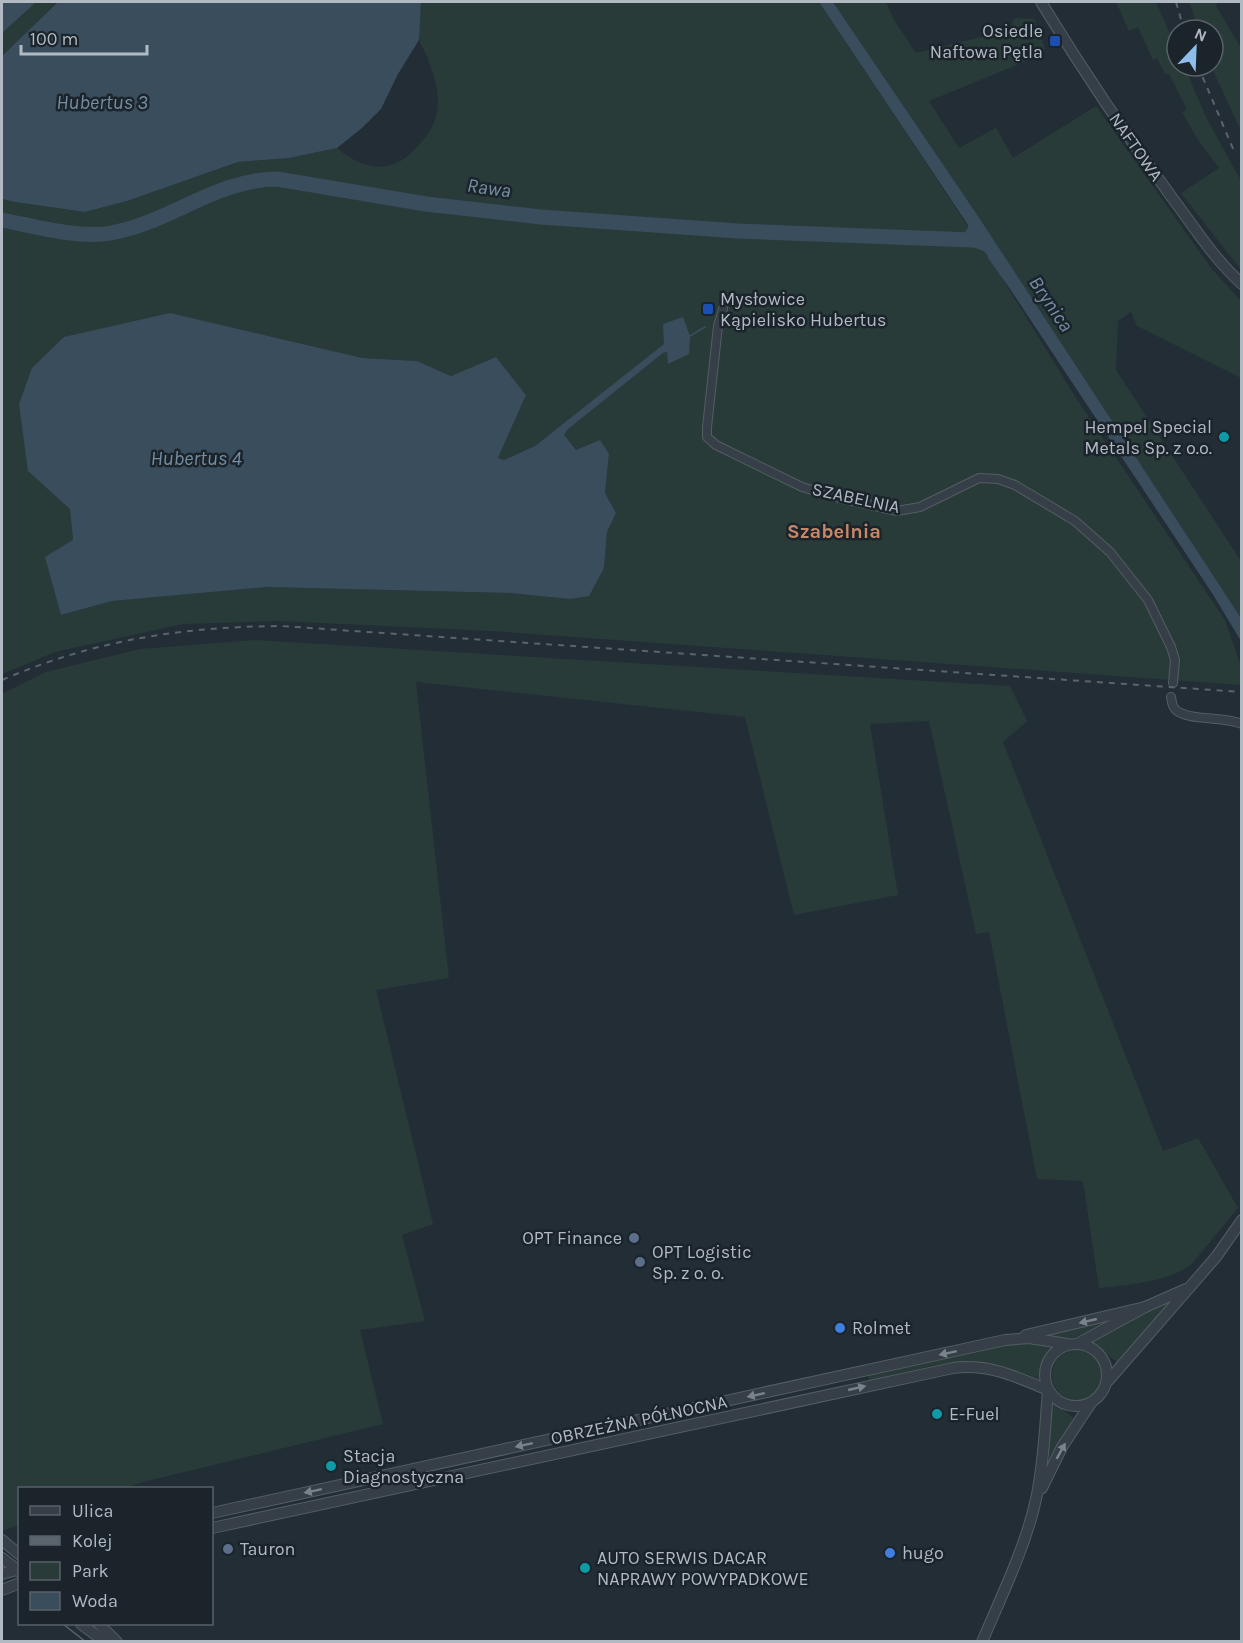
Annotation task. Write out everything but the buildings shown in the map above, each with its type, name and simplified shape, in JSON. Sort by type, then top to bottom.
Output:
[{"type":"street","name":"NAFTOWA","points":[[1041,2],[1084,73],[1142,155],[1210,250],[1242,284]]},
{"type":"street","name":"SZABELNIA","points":[[723,309],[718,326],[706,427],[707,437],[716,445],[802,487],[897,511],[920,507],[979,478],[998,479],[1015,485],[1076,521],[1110,552],[1148,600],[1171,647],[1175,660],[1173,684]]},
{"type":"street","points":[[1171,697],[1177,711],[1242,724]]},
{"type":"street","points":[[1036,1501],[1062,1447],[1091,1403],[1104,1391],[1108,1381],[1216,1257],[1242,1220]]},
{"type":"street","points":[[1091,1403],[1083,1406],[1067,1405],[1059,1402],[1048,1389],[1045,1369],[1055,1351],[1145,1306],[1189,1288]]},
{"type":"street","points":[[1005,1340],[1145,1306]]},
{"type":"street","name":"OBRZEŻNA PÓŁNOCNA","points":[[213,1513],[1005,1340],[1029,1338],[1073,1344]]},
{"type":"street","points":[[1073,1344],[1087,1345],[1101,1356],[1106,1363],[1108,1381]]},
{"type":"street","name":"OBRZEŻNA PÓŁNOCNA","points":[[213,1528],[961,1367],[998,1371],[1048,1389]]},
{"type":"street","points":[[796,1386],[800,1401]]},
{"type":"street","points":[[982,1641],[1026,1533],[1036,1501],[1043,1459],[1048,1389]]},
{"type":"street","points":[[494,1452],[497,1466]]},
{"type":"street","points":[[2,1540],[18,1553]]},
{"type":"street","points":[[2,1558],[18,1569]]},
{"type":"street","points":[[2,1574],[18,1570]]},
{"type":"street","points":[[2,1590],[18,1584]]},
{"type":"street","points":[[84,1625],[105,1641]]},
{"type":"street","points":[[101,1625],[117,1641]]},
{"type":"green space","points":[[2,2],[58,2],[2,56]]},
{"type":"green space","points":[[421,2],[819,2],[969,228],[964,233],[945,237],[660,224],[490,211],[288,178],[266,177],[248,179],[206,192],[120,229],[80,232],[2,217],[2,199],[85,212],[127,201],[238,162],[289,158],[337,148],[348,157],[377,167],[391,165],[401,160],[412,152],[430,131],[437,111],[435,81],[419,38]]},
{"type":"green space","points":[[833,2],[886,2],[894,20],[916,53],[1010,30],[1014,18],[1034,19],[1045,48],[1041,55],[929,101],[959,148],[996,128],[1013,158],[1096,106],[1211,268],[1241,301],[1241,378],[1137,326],[1131,312],[1118,321],[1116,370],[1241,561],[1241,618],[980,219]]},
{"type":"green space","points":[[1116,2],[1156,2],[1165,23],[1165,74],[1157,58],[1153,60],[1138,27],[1129,31]]},
{"type":"green space","points":[[1189,2],[1218,2],[1216,6],[1223,18],[1195,18]]},
{"type":"green space","points":[[1225,21],[1241,48],[1241,131],[1217,78],[1225,78]]},
{"type":"green space","points":[[1171,78],[1189,78],[1206,117],[1241,181],[1241,270],[1181,193],[1219,168],[1198,140],[1182,112],[1187,109]]},
{"type":"green space","points":[[268,182],[288,183],[479,214],[749,233],[945,242],[986,252],[1076,398],[1225,620],[1241,666],[1241,685],[491,631],[278,621],[183,624],[55,652],[2,674],[2,222],[76,236],[121,234],[212,197]],"holes":[[[665,344],[689,354],[668,363],[667,352],[663,353],[567,430],[563,436],[576,450],[609,454],[605,493],[616,513],[607,532],[604,568],[570,599],[510,593],[268,587],[112,601],[62,615],[73,540],[70,508],[362,358],[417,361],[452,376],[496,357],[526,395],[498,459],[504,460],[535,446]]]},
{"type":"green space","points":[[255,640],[1010,686],[1027,721],[1003,742],[1163,1151],[1198,1138],[1238,1208],[1191,1265],[1181,1271],[1147,1282],[1099,1288],[1083,1181],[1037,1179],[989,932],[976,934],[929,721],[870,724],[898,895],[794,915],[745,717],[416,682],[449,978],[376,990],[433,1224],[402,1235],[425,1321],[360,1330],[383,1424],[129,1487],[18,1487],[18,1525],[2,1531],[2,694],[46,672],[140,649]]},
{"type":"green space","points":[[1172,1301],[1119,1364],[1090,1340]]},
{"type":"green space","points":[[1101,1321],[1103,1324],[1074,1338],[1047,1335]]},
{"type":"green space","points":[[1035,1343],[1053,1347],[1043,1361],[1039,1379],[1008,1368],[976,1362],[937,1365],[870,1381],[867,1375],[972,1350]]},
{"type":"green space","points":[[1077,1350],[1095,1357],[1102,1375],[1095,1393],[1077,1400],[1059,1393],[1052,1375],[1059,1357]]},
{"type":"green space","points":[[1051,1402],[1074,1418],[1050,1458],[1049,1456]]},
{"type":"water","points":[[2,2],[36,2],[2,33]]},
{"type":"water","name":"Hubertus 3","points":[[58,2],[421,2],[419,40],[398,74],[381,109],[337,148],[289,158],[238,162],[127,201],[85,212],[2,199],[2,56]]},
{"type":"water","points":[[819,2],[833,2],[980,219],[1241,618],[1241,641],[1212,593],[1010,289],[986,254],[972,247],[977,240],[964,233],[968,225]]},
{"type":"water","name":"Hubertus 4","points":[[170,313],[362,358],[417,361],[451,376],[496,357],[526,395],[498,458],[504,460],[535,446],[664,344],[663,324],[683,317],[690,336],[689,354],[668,364],[667,352],[663,353],[567,430],[564,435],[576,450],[600,440],[609,454],[605,493],[616,513],[607,532],[604,568],[589,596],[570,599],[510,593],[267,587],[112,601],[61,615],[45,557],[73,540],[70,509],[28,471],[19,404],[32,368],[64,337]]},
{"type":"waterway","name":"Rawa","points":[[2,220],[71,233],[111,233],[153,220],[234,186],[277,179],[426,204],[541,217],[738,231],[972,240],[983,238]]},
{"type":"waterway","name":"Rawa","points":[[760,231],[761,236]]},
{"type":"waterway","points":[[690,336],[705,327]]},
{"type":"tram line","points":[[64,1625],[86,1642]]},
{"type":"railway","points":[[1176,2],[1181,18]]},
{"type":"railway","points":[[1203,78],[1234,151]]},
{"type":"railway","points":[[2,680],[71,655],[138,638],[208,629],[281,626],[1242,692]]},
{"type":"place","name":"Osiedle Naftowa Pętla","points":[[1055,41]]},
{"type":"place","name":"Mysłowice Kąpielisko Hubertus","points":[[708,309]]},
{"type":"place","name":"Hempel Special Metals Sp. z o.o.","points":[[1224,437]]},
{"type":"place","name":"OPT Finance","points":[[634,1238]]},
{"type":"place","name":"OPT Logistic Sp. z o. o.","points":[[640,1262]]},
{"type":"place","name":"Rolmet","points":[[840,1328]]},
{"type":"place","name":"E-Fuel","points":[[937,1414]]},
{"type":"place","name":"Stacja Diagnostyczna","points":[[331,1466]]},
{"type":"place","name":"Tauron","points":[[228,1549]]},
{"type":"place","name":"hugo","points":[[890,1553]]},
{"type":"place","name":"AUTO SERWIS DACAR NAPRAWY POWYPADKOWE","points":[[585,1568]]},
{"type":"district","name":"Szabelnia","points":[[834,531]]},
{"type":"water label","name":"Brynica","points":[[1051,304]]}]
